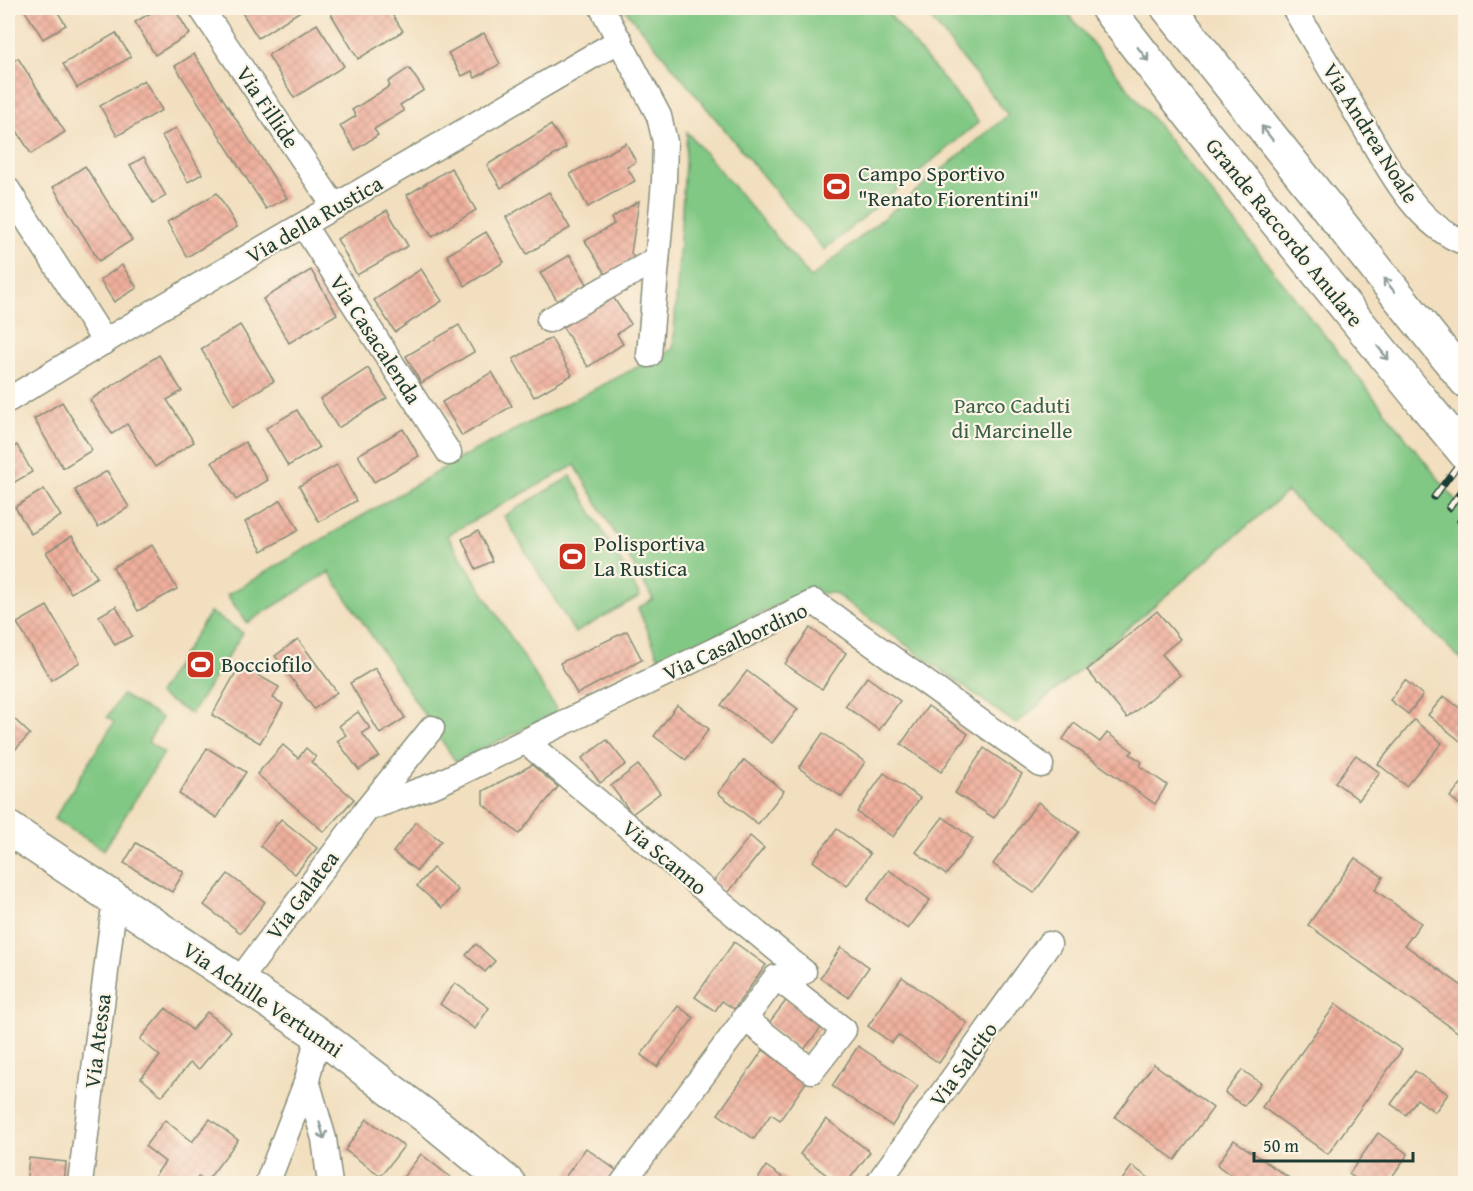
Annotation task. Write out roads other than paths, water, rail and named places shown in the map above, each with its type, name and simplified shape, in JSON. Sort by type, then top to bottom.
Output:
[{"type":"main road","name":"Grande Raccordo Anulare","points":[[1107,8],[1201,129],[1466,454]]},
{"type":"main road","points":[[1168,8],[1459,372]]},
{"type":"main road","name":"Via Achille Vertunni","points":[[8,828],[318,1034],[437,1125],[509,1184]]},
{"type":"street","name":"Via Fillide","points":[[201,8],[334,207]]},
{"type":"street","points":[[602,8],[659,116],[664,134],[665,170],[649,355]]},
{"type":"street","name":"Via Andrea Noale","points":[[1294,8],[1396,179],[1425,216],[1440,230],[1466,243]]},
{"type":"street","name":"Via della Rustica","points":[[8,400],[620,40]]},
{"type":"street","points":[[8,190],[105,342]]},
{"type":"street","name":"Via Casacalenda","points":[[304,226],[449,453]]},
{"type":"street","points":[[549,320],[657,259]]},
{"type":"street","name":"Via Casalbordino","points":[[366,809],[437,784],[814,602],[1041,765]]},
{"type":"street","name":"Via Galatea","points":[[238,981],[366,809],[432,728]]},
{"type":"street","name":"Via Scanno","points":[[526,742],[804,972]]},
{"type":"street","name":"Via Atessa","points":[[80,1184],[115,898]]},
{"type":"street","name":"Via Salcito","points":[[877,1184],[1049,944]]},
{"type":"street","points":[[622,1184],[744,1018]]},
{"type":"street","points":[[267,1184],[307,1080],[318,1034]]},
{"type":"street","points":[[307,1080],[324,1139],[330,1184]]},
{"type":"railway","points":[[1434,497],[1466,454]]},
{"type":"railway","points":[[1449,508],[1466,484]]},
{"type":"railway","points":[[1460,521],[1466,514]]},
{"type":"place","name":"Campo Sportivo \"Renato Fiorentini\"","points":[[837,186]]},
{"type":"place","name":"Polisportiva La Rustica","points":[[573,556]]},
{"type":"place","name":"Bocciofilo","points":[[200,664]]},
{"type":"park label","name":"Parco Caduti di Marcinelle","points":[[1012,418]]}]
